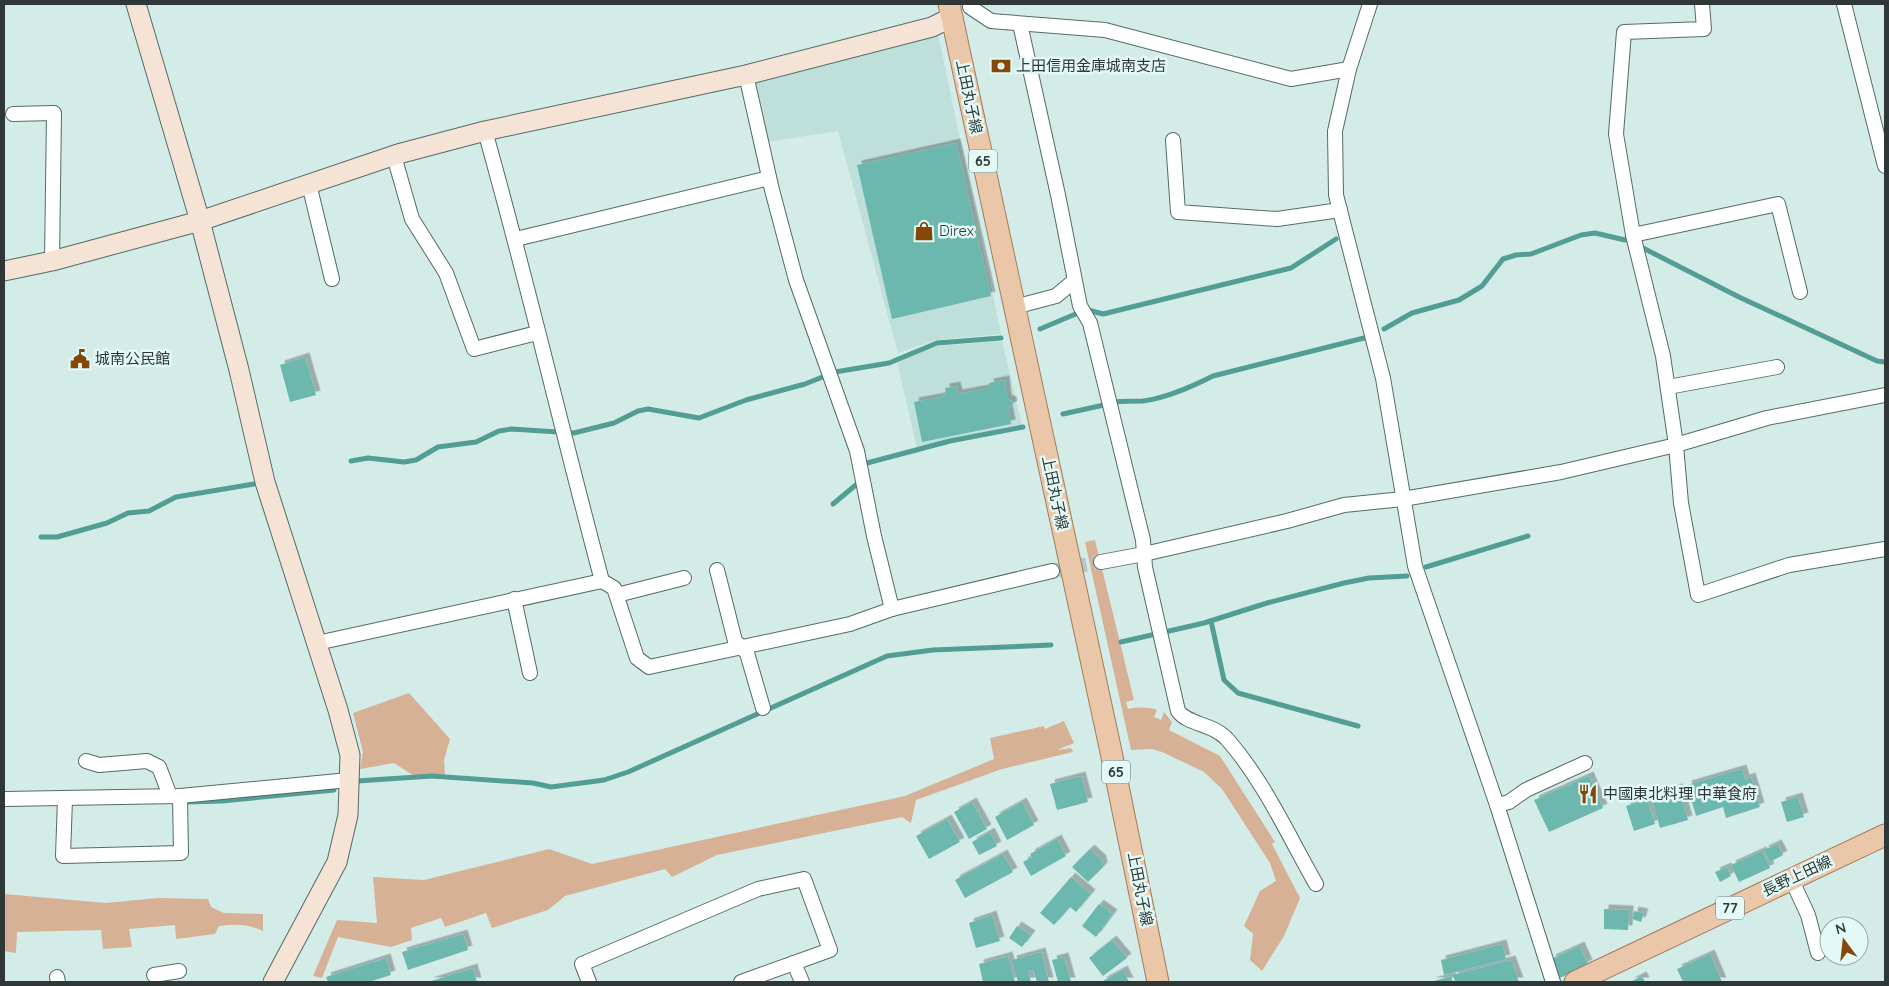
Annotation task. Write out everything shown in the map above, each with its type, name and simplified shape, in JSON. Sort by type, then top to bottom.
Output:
[{"type":"main road","name":"上田丸子線","points":[[950,10],[1106,728],[1158,982]]},
{"type":"main road","name":"長野上田線","points":[[1588,979],[1796,876],[1885,835]]},
{"type":"street","points":[[136,4],[200,221],[240,370],[265,482],[350,755],[348,815],[337,862],[273,982]]},
{"type":"street","points":[[1370,4],[1349,69],[1335,131],[1336,195],[1383,378],[1415,566],[1497,805],[1553,982]]},
{"type":"street","points":[[1702,4],[1704,29],[1624,32],[1616,134],[1633,235],[1663,356],[1676,445],[1681,503],[1698,595],[1789,565],[1885,549]]},
{"type":"street","points":[[1844,4],[1885,166]]},
{"type":"street","points":[[4,271],[52,261],[200,221],[394,156],[485,131],[746,74],[932,27],[950,10],[973,5],[990,21],[1106,30],[1291,79],[1349,69]]},
{"type":"street","points":[[1020,24],[1058,195],[1074,281],[1080,306],[1090,323],[1143,540],[1144,554],[1178,711],[1185,719],[1215,729],[1246,763],[1316,884]]},
{"type":"street","points":[[746,74],[769,178],[802,297],[858,451],[874,536],[892,609]]},
{"type":"street","points":[[13,114],[54,113],[52,261]]},
{"type":"street","points":[[485,131],[516,239],[537,333],[602,581]]},
{"type":"street","points":[[1173,140],[1178,212],[1277,219],[1340,210]]},
{"type":"street","points":[[394,156],[412,219],[446,274],[474,349],[537,333]]},
{"type":"street","points":[[516,239],[769,178]]},
{"type":"street","points":[[309,184],[332,278]]},
{"type":"street","points":[[1633,235],[1778,204],[1800,292]]},
{"type":"street","points":[[1014,307],[1056,296],[1074,281]]},
{"type":"street","points":[[1668,387],[1777,367]]},
{"type":"street","points":[[1101,562],[1287,521],[1344,504],[1403,499],[1561,472],[1676,445],[1768,418],[1885,395]]},
{"type":"street","points":[[717,570],[735,641],[747,653],[763,708]]},
{"type":"street","points":[[316,643],[602,581],[614,588],[638,658],[649,666],[850,624],[892,609],[1052,570]]},
{"type":"street","points":[[616,595],[684,578]]},
{"type":"street","points":[[514,599],[530,674]]},
{"type":"street","points":[[65,799],[63,856],[181,853],[175,796],[159,767],[148,760],[99,765],[86,761]]},
{"type":"street","points":[[1497,805],[1509,802],[1526,790],[1585,763]]},
{"type":"street","points":[[4,799],[175,796],[349,780]]},
{"type":"street","points":[[1796,876],[1795,886],[1808,914],[1818,953]]},
{"type":"street","points":[[589,982],[582,964],[758,890],[804,879],[830,950],[741,982]]},
{"type":"street","points":[[794,963],[802,982]]},
{"type":"shaded area","points":[[938,34],[1001,334],[936,340],[898,353],[838,131],[767,142],[753,82]]},
{"type":"shaded area","points":[[1002,341],[1022,425],[917,449],[897,361],[937,346]]},
{"type":"shaded area","points":[[1095,540],[1134,700],[1126,702],[1128,709],[1150,708],[1157,710],[1154,717],[1161,720],[1164,712],[1172,722],[1169,730],[1220,756],[1275,842],[1272,844],[1300,898],[1284,936],[1262,971],[1250,960],[1253,934],[1244,926],[1260,891],[1276,881],[1270,863],[1222,789],[1204,772],[1162,752],[1152,749],[1131,750],[1085,542]]},
{"type":"shaded area","points":[[409,693],[450,739],[444,760],[445,775],[414,776],[394,763],[360,769],[363,752],[353,713]]},
{"type":"shaded area","points":[[1064,721],[1074,743],[1057,750],[1071,748],[1073,752],[1002,769],[916,800],[911,823],[902,817],[717,855],[672,877],[665,869],[565,896],[548,910],[492,928],[486,913],[445,927],[441,918],[411,928],[412,940],[391,947],[338,937],[322,978],[313,976],[337,920],[377,923],[373,877],[424,880],[549,849],[592,864],[905,796],[994,759],[990,738],[1044,726],[1045,729]]},
{"type":"shaded area","points":[[4,894],[106,903],[158,898],[208,899],[211,907],[224,913],[263,914],[263,931],[247,926],[225,925],[219,926],[215,934],[176,939],[175,925],[129,929],[132,947],[103,949],[101,930],[17,932],[16,953],[4,951]]},
{"type":"building","name":"Direx","points":[[956,143],[991,296],[892,319],[857,165]]},
{"type":"building","points":[[305,357],[316,395],[290,402],[280,365]]},
{"type":"building","points":[[1005,380],[1007,399],[1012,401],[1013,405],[1008,408],[1011,424],[922,442],[914,402],[946,396],[945,388],[956,386],[958,394],[990,388],[989,383]]},
{"type":"building","points":[[1742,769],[1745,779],[1751,777],[1760,807],[1726,818],[1723,807],[1696,816],[1687,785]]},
{"type":"building","points":[[1081,776],[1088,802],[1057,810],[1050,784]]},
{"type":"building","points":[[1589,776],[1603,808],[1549,832],[1534,800]]},
{"type":"building","points":[[1679,788],[1688,820],[1660,828],[1651,796]]},
{"type":"building","points":[[1798,797],[1804,817],[1787,822],[1781,802]]},
{"type":"building","points":[[1647,799],[1655,824],[1634,831],[1626,806]]},
{"type":"building","points":[[972,802],[987,829],[969,839],[954,812]]},
{"type":"building","points":[[1022,802],[1034,825],[1007,840],[995,817]]},
{"type":"building","points":[[947,819],[960,842],[929,859],[916,836]]},
{"type":"building","points":[[990,832],[997,846],[979,855],[972,842]]},
{"type":"building","points":[[1057,839],[1066,856],[1031,876],[1023,862],[1032,857],[1030,854]]},
{"type":"building","points":[[1777,844],[1783,855],[1770,862],[1764,850]]},
{"type":"building","points":[[1090,849],[1102,860],[1103,867],[1088,882],[1072,867]]},
{"type":"building","points":[[1762,851],[1770,868],[1739,882],[1731,865]]},
{"type":"building","points":[[1003,854],[1013,872],[965,898],[955,880]]},
{"type":"building","points":[[1727,867],[1731,876],[1720,882],[1715,872]]},
{"type":"building","points":[[1071,877],[1091,894],[1076,912],[1070,907],[1054,925],[1040,913]]},
{"type":"building","points":[[1099,904],[1113,914],[1096,937],[1082,926]]},
{"type":"building","points":[[1604,909],[1629,910],[1628,930],[1604,929]]},
{"type":"building","points":[[1634,911],[1644,913],[1641,922],[1632,919]]},
{"type":"building","points":[[992,915],[1000,941],[976,948],[969,923]]},
{"type":"building","points":[[1017,926],[1031,935],[1022,947],[1009,938]]},
{"type":"building","points":[[463,934],[468,950],[408,970],[402,952]]},
{"type":"building","points":[[1112,940],[1127,958],[1103,976],[1089,958]]},
{"type":"building","points":[[1502,944],[1506,959],[1444,975],[1441,960]]},
{"type":"building","points":[[1580,946],[1588,964],[1560,978],[1551,959]]},
{"type":"building","points":[[1041,952],[1049,982],[1037,982],[1033,970],[1028,971],[1031,982],[1018,982],[1012,960]]},
{"type":"building","points":[[1710,954],[1722,982],[1683,982],[1677,969]]},
{"type":"building","points":[[1008,956],[1015,982],[983,982],[979,964]]},
{"type":"building","points":[[1064,957],[1071,982],[1058,982],[1052,960]]},
{"type":"building","points":[[386,958],[391,975],[369,982],[328,982],[326,977]]},
{"type":"building","points":[[1511,960],[1519,982],[1455,982],[1453,975]]},
{"type":"building","points":[[473,968],[477,982],[428,982]]},
{"type":"building","points":[[1123,970],[1129,982],[1101,982]]},
{"type":"building","points":[[1451,976],[1453,982],[1431,982]]},
{"type":"building","points":[[1642,976],[1645,982],[1630,982]]},
{"type":"waterway","points":[[1384,329],[1412,313],[1459,300],[1482,286],[1503,259],[1516,255],[1531,254],[1581,235],[1595,233],[1625,240]]},
{"type":"waterway","points":[[1088,310],[1103,314],[1291,268],[1336,239]]},
{"type":"waterway","points":[[1641,247],[1739,297],[1877,361],[1885,362]]},
{"type":"waterway","points":[[1040,329],[1078,313]]},
{"type":"waterway","points":[[1115,402],[1143,401],[1170,395],[1213,376],[1368,337]]},
{"type":"waterway","points":[[351,461],[368,458],[404,462],[416,460],[438,447],[476,442],[499,431],[511,429],[574,433],[614,423],[638,411],[648,409],[699,418],[746,400],[805,384],[835,372],[889,363],[937,343],[1001,338]]},
{"type":"waterway","points":[[1063,414],[1104,405]]},
{"type":"waterway","points":[[864,468],[867,463],[950,441],[1023,427]]},
{"type":"waterway","points":[[833,504],[857,484],[860,478]]},
{"type":"waterway","points":[[41,537],[57,537],[107,523],[128,513],[149,511],[176,497],[254,484]]},
{"type":"waterway","points":[[1426,567],[1528,536]]},
{"type":"waterway","points":[[1121,642],[1204,623],[1267,603],[1344,583],[1369,578],[1407,576]]},
{"type":"waterway","points":[[1211,621],[1224,680],[1238,693],[1358,726]]},
{"type":"waterway","points":[[357,781],[432,776],[533,783],[551,787],[604,780],[628,772],[887,656],[933,650],[1051,645]]},
{"type":"waterway","points":[[187,802],[222,801],[334,790]]},
{"type":"tunnel","points":[[1052,571],[1101,562]]},
{"type":"place","name":"上田信用金庫城南支店","points":[[1001,66]]},
{"type":"place","name":"Direx","points":[[924,231]]},
{"type":"place","name":"城南公民館","points":[[80,359]]},
{"type":"place","name":"中國東北料理 中華食府","points":[[1588,794]]}]
